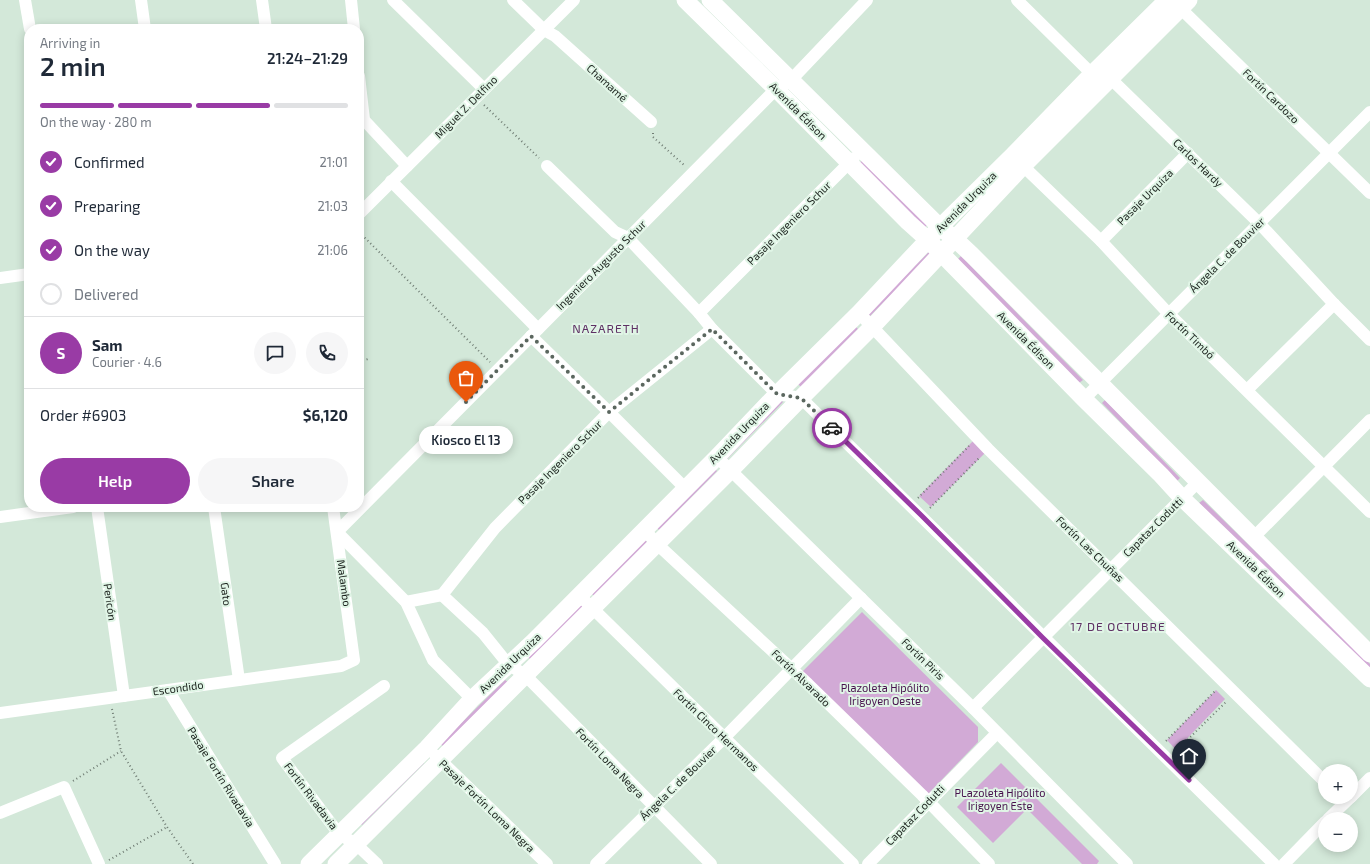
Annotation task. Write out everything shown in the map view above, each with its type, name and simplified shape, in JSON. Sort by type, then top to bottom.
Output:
[{"type":"main road","name":"Avenida Édison","points":[[685,0],[776,89],[955,239],[1370,654]]},
{"type":"main road","name":"Avenida Édison","points":[[710,0],[791,80],[856,156],[908,222],[928,240],[1182,498],[1370,679]]},
{"type":"main road","name":"Avenida Urquiza","points":[[336,864],[593,609],[873,326],[955,239],[1018,161],[1092,74],[1177,2]]},
{"type":"main road","name":"Avenida Urquiza","points":[[309,864],[427,748],[472,699],[534,641],[644,528],[717,457],[777,394],[859,313],[940,227],[1018,161],[1110,78],[1177,2]]},
{"type":"street","points":[[25,0],[29,24]]},
{"type":"street","points":[[141,0],[145,24]]},
{"type":"street","points":[[262,0],[265,24]]},
{"type":"street","points":[[351,0],[353,24]]},
{"type":"street","points":[[393,0],[484,89]]},
{"type":"street","name":"Chamamé","points":[[513,0],[544,30],[555,36],[650,122]]},
{"type":"street","name":"Miguel Z. Delfino","points":[[364,209],[574,0]]},
{"type":"street","name":"Ingeniero Augusto Schur","points":[[364,505],[776,89],[791,80],[867,0]]},
{"type":"street","points":[[1017,0],[1092,74],[1110,78]]},
{"type":"street","name":"Fortín Cardozo","points":[[1177,2],[1370,193]]},
{"type":"street","name":"Carlos Hardy","points":[[1110,78],[1259,223],[1334,304],[1370,340]]},
{"type":"street","name":"Ángela C. de Bouvier","points":[[1084,398],[1370,112]]},
{"type":"street","points":[[364,120],[407,166]]},
{"type":"street","name":"Pasaje Urquiza","points":[[1101,241],[1188,153]]},
{"type":"street","name":"Pasaje Ingeniero Schur","points":[[699,313],[856,156]]},
{"type":"street","name":"Fortín Timbó","points":[[1018,161],[1101,241],[1168,313],[1370,512]]},
{"type":"street","points":[[547,166],[615,232],[628,238],[699,313],[712,329],[777,394],[801,398],[1274,864]]},
{"type":"street","points":[[391,182],[609,412],[685,488]]},
{"type":"street","points":[[0,278],[24,275]]},
{"type":"street","points":[[1247,390],[1334,304]]},
{"type":"street","name":"Fortín Las Chuñas","points":[[859,313],[873,326],[977,438],[1318,775]]},
{"type":"street","name":"Pasaje Ingeniero Schur","points":[[442,594],[495,528],[609,412],[712,329]]},
{"type":"street","points":[[1254,537],[1370,420]]},
{"type":"street","name":"Fortín Piris","points":[[717,457],[973,708],[1124,863]]},
{"type":"street","name":"Capataz Codutti","points":[[973,708],[1198,482]]},
{"type":"street","points":[[364,496],[372,497]]},
{"type":"street","points":[[0,517],[36,512]]},
{"type":"street","name":"Pericón","points":[[98,512],[124,696]]},
{"type":"street","name":"Gato","points":[[215,512],[239,680]]},
{"type":"street","name":"Malambo","points":[[334,512],[354,660]]},
{"type":"street","name":"Ingeniero Augusto Schur","points":[[336,532],[357,512]]},
{"type":"street","name":"Fortín Alvarado","points":[[644,528],[657,544],[792,669],[989,864]]},
{"type":"street","points":[[336,532],[406,602],[434,660],[472,699]]},
{"type":"street","points":[[406,602],[442,594]]},
{"type":"street","name":"Fortín Loma Negra","points":[[442,594],[482,633],[508,664],[525,675],[653,807],[711,864]]},
{"type":"street","name":"Fortín Cinco Hermanos","points":[[579,595],[853,864]]},
{"type":"street","name":"Ángela C. de Bouvier","points":[[596,864],[724,738],[861,598]]},
{"type":"street","name":"Escondido","points":[[0,711],[110,698],[341,666],[354,660]]},
{"type":"street","name":"Fortín Rivadavia","points":[[377,864],[356,844],[339,834],[282,758],[384,686]]},
{"type":"street","name":"Pasaje Fortín Rivadavia","points":[[168,690],[275,864]]},
{"type":"street","name":"Capataz Codutti","points":[[868,864],[996,733]]},
{"type":"street","name":"Pasaje Fortín Loma Negra","points":[[427,748],[547,864]]},
{"type":"street","points":[[1358,788],[1370,778]]},
{"type":"street","points":[[0,813],[64,787],[99,864]]},
{"type":"street","points":[[1334,812],[1342,804]]},
{"type":"street","points":[[1284,864],[1318,829]]},
{"type":"path","points":[[476,98],[547,166]]},
{"type":"path","points":[[650,122],[653,137],[693,173]]},
{"type":"path","points":[[364,237],[498,370]]},
{"type":"path","points":[[364,360],[368,359]]},
{"type":"path","points":[[911,505],[977,438]]},
{"type":"path","points":[[922,516],[988,449]]},
{"type":"path","points":[[1158,749],[1224,682]]},
{"type":"path","points":[[1168,759],[1234,693]]},
{"type":"path","points":[[110,698],[121,751],[167,828],[193,864]]},
{"type":"path","points":[[64,787],[121,751]]},
{"type":"path","points":[[99,864],[107,862],[167,828]]},
{"type":"green space","points":[[863,160],[927,225],[924,229],[859,163]]},
{"type":"green space","points":[[932,249],[934,252],[870,316],[867,313]]},
{"type":"green space","points":[[961,256],[1083,380],[1079,383],[957,260]]},
{"type":"green space","points":[[855,326],[858,329],[801,387],[798,384]]},
{"type":"green space","points":[[780,400],[783,402],[727,459],[724,457]]},
{"type":"green space","points":[[1105,400],[1180,478],[1177,481],[1102,403]]},
{"type":"green space","points":[[975,439],[987,451],[931,507],[919,496]]},
{"type":"green space","points":[[714,468],[717,471],[659,530],[656,527]]},
{"type":"green space","points":[[1203,500],[1370,664],[1370,671],[1199,503]]},
{"type":"green space","points":[[645,540],[647,542],[594,596],[592,594]]},
{"type":"green space","points":[[581,605],[583,607],[530,659],[528,657]]},
{"type":"green space","name":"Plazoleta Hipólito Irigoyen Oeste","points":[[862,612],[978,727],[978,742],[928,794],[802,672]]},
{"type":"green space","points":[[505,680],[508,682],[443,746],[440,744]]},
{"type":"green space","points":[[1216,690],[1225,699],[1176,750],[1167,740]]},
{"type":"green space","points":[[422,761],[424,763],[362,825],[360,823]]},
{"type":"green space","name":"PLazoleta Hipólito Irigoyen Este","points":[[1001,763],[1099,861],[1097,864],[1082,864],[1027,809],[993,843],[957,807]]},
{"type":"way so far","points":[[466,402],[531,336],[609,412],[712,329],[777,394],[801,398],[832,428]]},
{"type":"place","name":"Kiosco El 13","points":[[466,402]]},
{"type":"district","name":"NAZARETH","points":[[606,329]]},
{"type":"district","name":"17 DE OCTUBRE","points":[[1118,627]]},
{"type":"route","points":[[832,428],[1043,638],[1189,780]]}]
